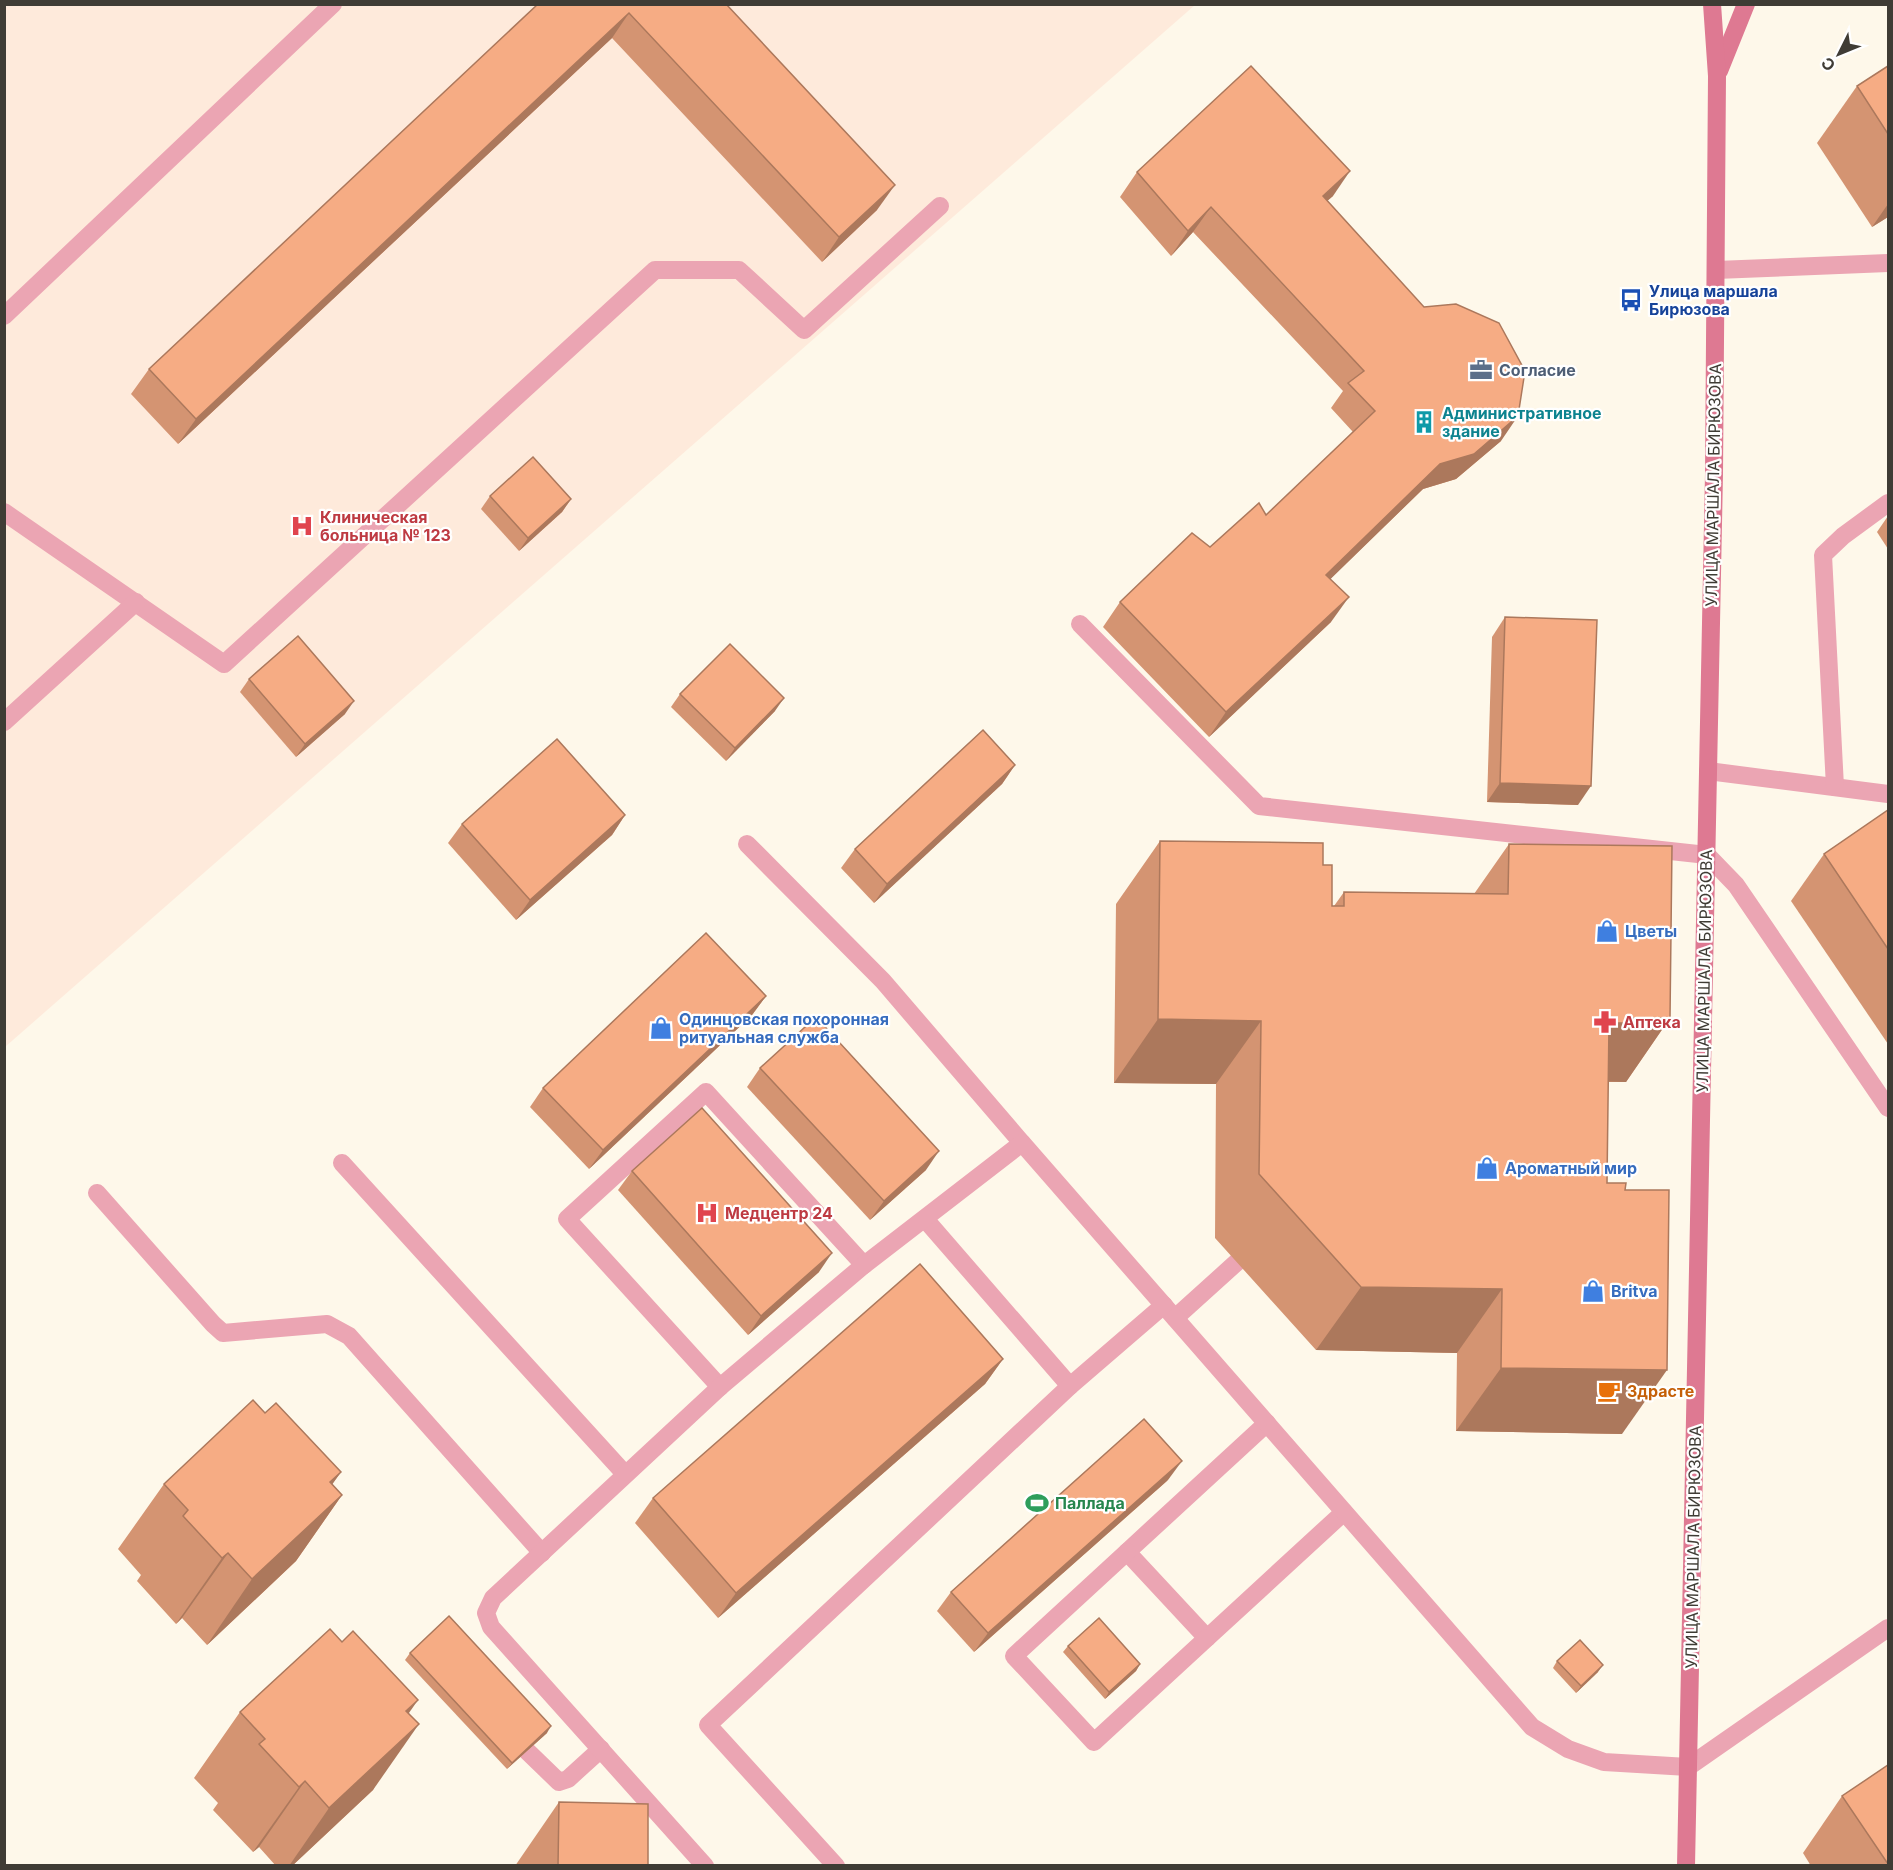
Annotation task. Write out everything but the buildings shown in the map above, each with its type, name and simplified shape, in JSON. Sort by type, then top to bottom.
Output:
[{"type":"street","name":"УЛИЦА МАРШАЛА БИРЮЗОВА","points":[[1686,1866],[1707,855],[1716,270],[1717,76],[1712,4]]},
{"type":"street","points":[[1717,76],[1746,4]]},
{"type":"lane","points":[[4,316],[333,4]]},
{"type":"lane","points":[[4,512],[225,664],[655,270],[739,270],[804,330],[940,206]]},
{"type":"lane","points":[[1716,270],[1888,263]]},
{"type":"lane","points":[[1834,787],[1823,555],[1843,536],[1888,503]]},
{"type":"lane","points":[[4,722],[136,602]]},
{"type":"lane","points":[[1080,624],[1259,806],[1707,855],[1736,885],[1888,1108]]},
{"type":"lane","points":[[1708,771],[1888,794]]},
{"type":"lane","points":[[747,844],[883,981],[1532,1727],[1568,1749],[1604,1762],[1688,1767],[1888,1628]]},
{"type":"lane","points":[[720,1387],[567,1219],[706,1092],[864,1265]]},
{"type":"lane","points":[[705,1866],[491,1627],[486,1613],[493,1598],[720,1387],[864,1265],[1023,1143]]},
{"type":"lane","points":[[342,1163],[626,1474]]},
{"type":"lane","points":[[97,1193],[213,1324],[224,1333],[327,1324],[349,1336],[542,1553]]},
{"type":"lane","points":[[925,1219],[1070,1386]]},
{"type":"lane","points":[[836,1866],[708,1725],[1070,1386],[1237,1262]]},
{"type":"lane","points":[[1267,1423],[1014,1656],[1094,1742],[1344,1512]]},
{"type":"lane","points":[[1127,1552],[1207,1638]]},
{"type":"lane","points":[[527,1751],[559,1782],[568,1779],[601,1749]]},
{"type":"shaded area","name":"Клиническая больница № 123","points":[[5,5],[1195,5],[5,1047]]},
{"type":"place","name":"Улица маршала Бирюзова","points":[[1631,300]]},
{"type":"place","name":"Согласие","points":[[1481,370]]},
{"type":"place","name":"Административное здание","points":[[1424,422]]},
{"type":"place","name":"Клиническая больница № 123","points":[[302,526]]},
{"type":"place","name":"Цветы","points":[[1607,931]]},
{"type":"place","name":"Аптека","points":[[1605,1022]]},
{"type":"place","name":"Одинцовская похоронная ритуальная служба","points":[[661,1028]]},
{"type":"place","name":"Ароматный мир","points":[[1487,1168]]},
{"type":"place","name":"Медцентр 24","points":[[707,1213]]},
{"type":"place","name":"Britva","points":[[1593,1291]]},
{"type":"place","name":"Здрасте","points":[[1609,1391]]},
{"type":"place","name":"Паллада","points":[[1037,1503]]}]
